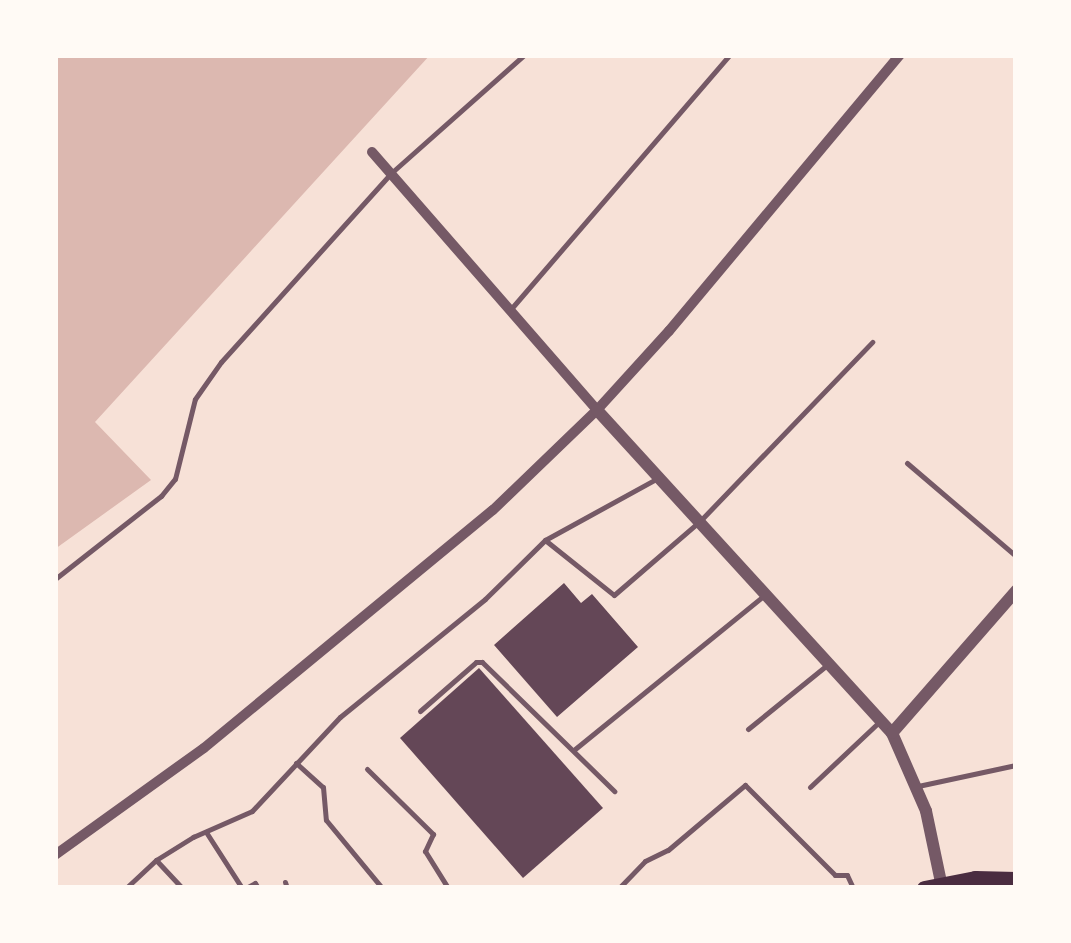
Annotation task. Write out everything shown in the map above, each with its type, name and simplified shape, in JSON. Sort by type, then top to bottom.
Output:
[{"type":"main road","points":[[924,888],[1016,879]]},
{"type":"street","points":[[55,855],[219,736],[493,510],[597,410],[670,331],[900,55]]},
{"type":"street","points":[[372,152],[597,410],[892,733],[926,811],[942,885]]},
{"type":"street","points":[[892,733],[1016,591]]},
{"type":"lane","points":[[55,579],[162,496],[175,479],[195,399],[221,362],[390,174],[524,55]]},
{"type":"lane","points":[[510,310],[729,55]]},
{"type":"lane","points":[[545,540],[614,595],[699,522],[872,342]]},
{"type":"lane","points":[[907,463],[1016,556]]},
{"type":"lane","points":[[126,888],[156,860],[206,831],[252,811],[340,717],[485,599],[545,540],[658,477]]},
{"type":"lane","points":[[575,749],[764,594]]},
{"type":"lane","points":[[420,712],[476,662],[482,662],[614,791]]},
{"type":"lane","points":[[748,729],[827,665]]},
{"type":"lane","points":[[810,787],[880,721]]},
{"type":"lane","points":[[296,763],[322,788],[326,820],[382,888]]},
{"type":"lane","points":[[915,787],[1016,766]]},
{"type":"lane","points":[[367,769],[433,834],[426,851],[448,888]]},
{"type":"lane","points":[[619,888],[646,861],[668,850],[745,785],[835,875],[847,876],[853,888]]},
{"type":"lane","points":[[206,831],[244,888],[255,883],[258,888]]},
{"type":"lane","points":[[156,860],[182,888]]},
{"type":"lane","points":[[367,888],[377,881]]},
{"type":"shaded area","points":[[55,55],[430,55],[95,422],[151,480],[55,549]]},
{"type":"building","points":[[564,583],[581,603],[592,594],[638,647],[557,717],[494,645]]},
{"type":"building","points":[[479,668],[603,808],[523,878],[400,738]]}]
